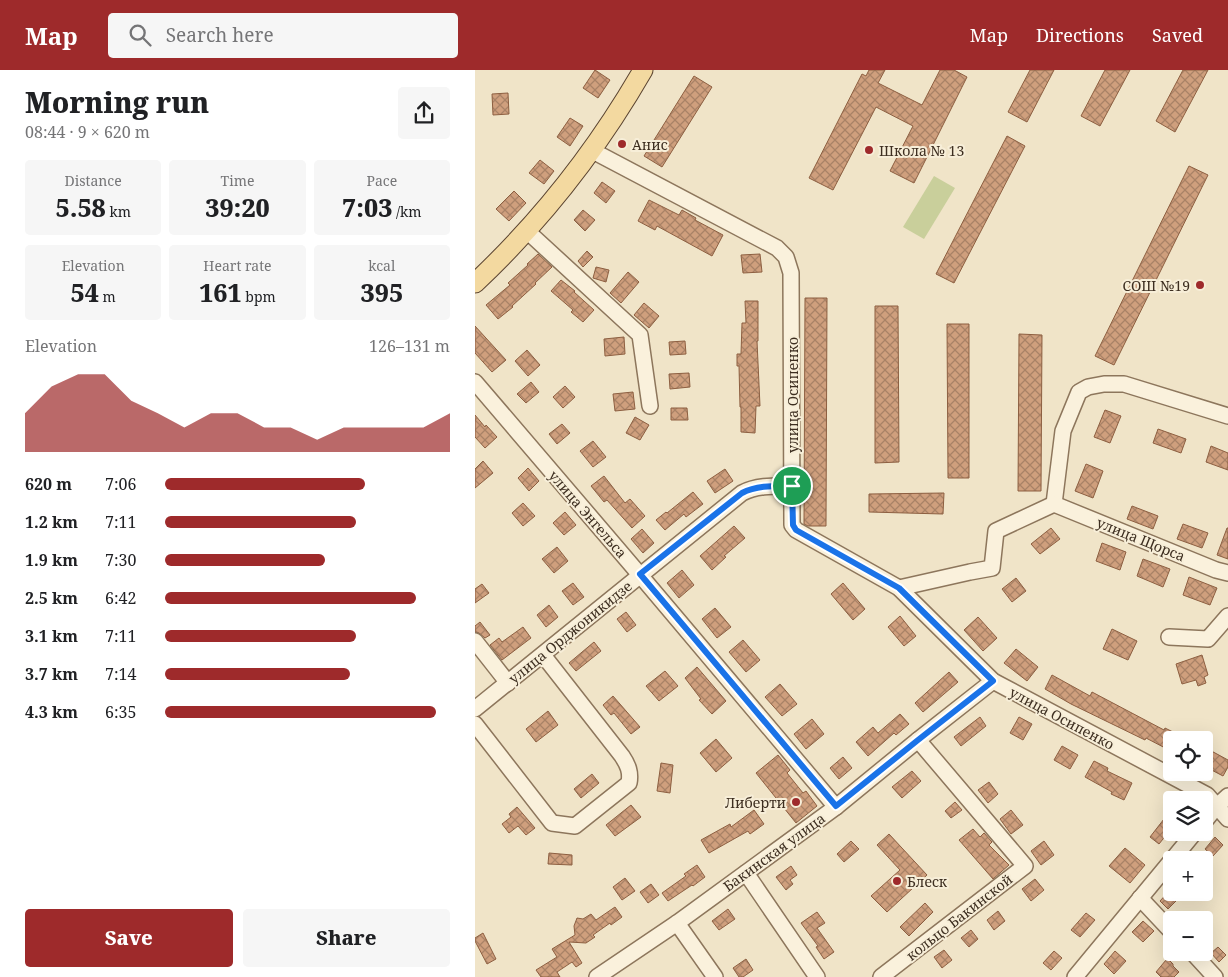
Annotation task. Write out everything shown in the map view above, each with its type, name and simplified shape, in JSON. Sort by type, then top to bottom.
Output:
[{"type":"main road","points":[[475,283],[527,231],[565,184],[616,115],[643,70]]},
{"type":"street","name":"улица Осипенко","points":[[591,150],[777,248],[786,257],[791,273],[792,486],[793,525],[796,530],[899,588],[993,681],[1207,795],[1223,801],[1228,819]]},
{"type":"street","points":[[527,231],[640,335],[650,406]]},
{"type":"street","name":"улица Энгельса","points":[[475,382],[836,806]]},
{"type":"street","points":[[899,588],[992,568],[996,531],[1054,504],[1063,431],[1079,392],[1088,387],[1104,384],[1124,384],[1228,416]]},
{"type":"street","name":"улица Орджоникидзе","points":[[475,709],[742,493],[758,487],[792,486]]},
{"type":"street","name":"улица Щорса","points":[[1054,504],[1228,573]]},
{"type":"street","points":[[1169,637],[1208,639],[1228,616]]},
{"type":"street","points":[[475,641],[508,683]]},
{"type":"street","points":[[475,724],[552,823],[575,826],[629,782],[631,775],[623,756],[543,655]]},
{"type":"street","name":"Бакинская улица","points":[[597,977],[747,873],[836,806],[993,681]]},
{"type":"street","name":"кольцо Бакинской","points":[[881,977],[1025,866],[918,740]]},
{"type":"street","points":[[1213,812],[1223,801]]},
{"type":"street","points":[[1179,851],[1188,841]]},
{"type":"street","points":[[1075,977],[1163,871]]},
{"type":"street","points":[[747,873],[817,977]]},
{"type":"street","points":[[1140,898],[1163,922]]},
{"type":"street","points":[[677,923],[715,977]]},
{"type":"street","points":[[1200,961],[1215,977]]},
{"type":"green space","points":[[934,176],[955,188],[924,239],[903,227]]},
{"type":"building","points":[[595,70],[610,80],[598,98],[583,88]]},
{"type":"building","points":[[869,70],[885,70],[878,83],[922,105],[940,70],[954,70],[967,77],[914,183],[890,171],[913,126],[876,107],[833,190],[809,178],[862,74],[866,76]]},
{"type":"building","points":[[1030,70],[1054,70],[1027,122],[1008,112]]},
{"type":"building","points":[[1105,70],[1130,70],[1100,126],[1081,116]]},
{"type":"building","points":[[1183,70],[1208,70],[1175,132],[1156,121]]},
{"type":"building","points":[[694,76],[712,87],[662,167],[644,156]]},
{"type":"building","points":[[508,93],[509,114],[493,115],[492,94]]},
{"type":"building","points":[[570,118],[583,126],[570,146],[557,137]]},
{"type":"building","points":[[1007,136],[1025,146],[954,283],[936,274]]},
{"type":"building","points":[[540,160],[554,171],[544,184],[529,173]]},
{"type":"building","points":[[1189,166],[1208,175],[1114,365],[1095,356]]},
{"type":"building","points":[[602,182],[615,191],[606,203],[594,193]]},
{"type":"building","points":[[514,191],[526,203],[509,221],[496,209]]},
{"type":"building","points":[[649,200],[679,215],[682,210],[696,218],[695,220],[723,235],[712,256],[657,226],[655,230],[638,221]]},
{"type":"building","points":[[583,210],[595,220],[585,231],[574,220]]},
{"type":"building","points":[[587,251],[593,257],[583,267],[578,261]]},
{"type":"building","points":[[538,254],[552,267],[513,307],[498,319],[486,305],[510,285],[508,283]]},
{"type":"building","points":[[760,254],[762,272],[743,273],[741,255]]},
{"type":"building","points":[[596,267],[609,270],[606,282],[593,278]]},
{"type":"building","points":[[628,272],[639,282],[621,303],[610,293]]},
{"type":"building","points":[[561,280],[594,310],[583,322],[571,312],[573,310],[551,291]]},
{"type":"building","points":[[805,298],[827,298],[826,526],[808,526],[804,524]]},
{"type":"building","points":[[745,301],[758,301],[757,341],[760,406],[756,406],[755,433],[741,432],[737,354],[741,354],[742,323],[746,323]]},
{"type":"building","points":[[644,303],[659,316],[649,328],[634,315]]},
{"type":"building","points":[[875,306],[898,306],[899,462],[875,463]]},
{"type":"building","points":[[947,324],[969,324],[969,478],[948,478]]},
{"type":"building","points":[[475,326],[506,360],[492,372],[475,353]]},
{"type":"building","points":[[1019,334],[1042,335],[1041,491],[1018,491]]},
{"type":"building","points":[[624,337],[625,354],[605,356],[604,339]]},
{"type":"building","points":[[685,341],[686,354],[670,355],[669,342]]},
{"type":"building","points":[[527,350],[540,365],[528,376],[515,361]]},
{"type":"building","points":[[689,373],[690,387],[670,389],[669,374]]},
{"type":"building","points":[[531,382],[539,392],[526,403],[517,394]]},
{"type":"building","points":[[565,386],[575,397],[563,408],[553,397]]},
{"type":"building","points":[[633,392],[635,409],[615,411],[613,394]]},
{"type":"building","points":[[671,408],[687,408],[688,420],[671,420]]},
{"type":"building","points":[[1105,410],[1121,416],[1110,443],[1094,437]]},
{"type":"building","points":[[475,415],[497,437],[485,448],[475,437]]},
{"type":"building","points":[[635,417],[649,425],[640,440],[626,433]]},
{"type":"building","points":[[562,424],[570,433],[557,444],[549,434]]},
{"type":"building","points":[[1158,429],[1186,439],[1181,453],[1153,443]]},
{"type":"building","points":[[593,441],[606,457],[593,467],[580,451]]},
{"type":"building","points":[[1211,446],[1228,453],[1228,470],[1206,462]]},
{"type":"building","points":[[483,461],[493,473],[475,488],[475,469]]},
{"type":"building","points":[[1086,464],[1103,471],[1093,498],[1075,491]]},
{"type":"building","points":[[528,468],[539,481],[529,491],[518,478]]},
{"type":"building","points":[[725,469],[733,481],[715,493],[707,481]]},
{"type":"building","points":[[604,476],[625,503],[630,499],[645,516],[632,528],[607,500],[604,502],[591,486]]},
{"type":"building","points":[[693,492],[703,504],[686,517],[684,514],[665,530],[656,520]]},
{"type":"building","points":[[944,493],[943,514],[869,512],[869,494]]},
{"type":"building","points":[[523,503],[535,516],[523,526],[512,513]]},
{"type":"building","points":[[1132,506],[1158,516],[1153,529],[1127,519]]},
{"type":"building","points":[[565,512],[576,525],[564,535],[553,523]]},
{"type":"building","points":[[1183,524],[1208,533],[1202,548],[1177,539]]},
{"type":"building","points":[[734,526],[745,538],[724,556],[726,557],[712,570],[700,556]]},
{"type":"building","points":[[1051,528],[1060,539],[1040,554],[1031,544]]},
{"type":"building","points":[[1228,528],[1228,559],[1217,555]]},
{"type":"building","points":[[642,529],[654,543],[643,553],[631,539]]},
{"type":"building","points":[[1102,543],[1126,552],[1120,570],[1096,561]]},
{"type":"building","points":[[557,547],[568,561],[554,573],[542,559]]},
{"type":"building","points":[[1143,559],[1170,569],[1163,587],[1137,576]]},
{"type":"building","points":[[682,570],[694,585],[679,598],[667,583]]},
{"type":"building","points":[[1189,577],[1217,588],[1210,605],[1183,595]]},
{"type":"building","points":[[1016,578],[1026,591],[1012,602],[1002,589]]},
{"type":"building","points":[[573,583],[584,597],[573,605],[562,591]]},
{"type":"building","points":[[843,583],[865,609],[853,620],[831,594]]},
{"type":"building","points":[[482,584],[489,593],[475,603],[475,589]]},
{"type":"building","points":[[549,605],[558,617],[546,627],[537,615]]},
{"type":"building","points":[[715,608],[731,627],[717,638],[702,619]]},
{"type":"building","points":[[626,612],[636,625],[627,632],[617,619]]},
{"type":"building","points":[[900,616],[916,636],[904,646],[888,627]]},
{"type":"building","points":[[978,617],[997,638],[983,651],[964,630]]},
{"type":"building","points":[[480,622],[490,635],[485,638],[475,632],[475,626]]},
{"type":"building","points":[[523,627],[531,638],[502,660],[490,645],[499,638],[502,642]]},
{"type":"building","points":[[1112,629],[1137,641],[1128,660],[1103,649]]},
{"type":"building","points":[[743,640],[760,660],[746,672],[729,652]]},
{"type":"building","points":[[594,642],[601,651],[576,671],[569,663]]},
{"type":"building","points":[[1016,649],[1038,667],[1027,681],[1004,663]]},
{"type":"building","points":[[1202,655],[1208,675],[1204,677],[1206,683],[1198,686],[1196,680],[1182,684],[1176,664]]},
{"type":"building","points":[[697,667],[726,701],[712,714],[699,700],[701,699],[685,678]]},
{"type":"building","points":[[665,671],[678,686],[659,701],[646,686]]},
{"type":"building","points":[[949,672],[958,682],[923,712],[915,703]]},
{"type":"building","points":[[1052,675],[1090,696],[1092,692],[1164,730],[1165,728],[1171,731],[1163,731],[1163,747],[1071,704],[1045,689]]},
{"type":"building","points":[[780,684],[797,704],[782,716],[765,697]]},
{"type":"building","points":[[613,696],[640,727],[631,734],[614,713],[611,715],[603,705]]},
{"type":"building","points":[[548,711],[558,725],[536,742],[526,729]]},
{"type":"building","points":[[900,714],[909,724],[896,735],[894,733],[868,756],[856,742],[873,727],[878,733]]},
{"type":"building","points":[[980,717],[986,726],[961,746],[954,737]]},
{"type":"building","points":[[1019,717],[1032,724],[1023,740],[1010,733]]},
{"type":"building","points":[[812,719],[824,734],[806,749],[794,734]]},
{"type":"building","points":[[716,739],[732,758],[716,772],[700,753]]},
{"type":"building","points":[[1062,746],[1078,755],[1070,769],[1054,760]]},
{"type":"building","points":[[1213,752],[1228,760],[1228,767],[1223,776],[1213,771]]},
{"type":"building","points":[[778,755],[790,770],[787,773],[803,793],[806,791],[817,806],[796,823],[756,773]]},
{"type":"building","points":[[843,757],[852,768],[839,779],[830,768]]},
{"type":"building","points":[[1094,761],[1108,768],[1107,771],[1132,783],[1124,800],[1085,777]]},
{"type":"building","points":[[661,763],[673,765],[670,793],[657,791]]},
{"type":"building","points":[[912,771],[921,781],[902,798],[892,787]]},
{"type":"building","points":[[592,774],[599,783],[581,798],[574,789]]},
{"type":"building","points":[[989,782],[998,794],[988,803],[978,790]]},
{"type":"building","points":[[955,802],[962,810],[951,818],[945,811]]},
{"type":"building","points":[[631,805],[641,817],[615,836],[606,825]]},
{"type":"building","points":[[517,807],[535,828],[526,835],[518,826],[509,833],[502,824],[511,817],[509,814]]},
{"type":"building","points":[[754,810],[764,824],[750,834],[748,831],[709,853],[701,840],[730,824],[731,827]]},
{"type":"building","points":[[1011,810],[1023,825],[1011,834],[1000,819]]},
{"type":"building","points":[[1163,820],[1163,839],[1159,844],[1150,837]]},
{"type":"building","points":[[973,829],[980,837],[984,833],[992,842],[989,845],[1009,865],[993,879],[959,840]]},
{"type":"building","points":[[889,834],[927,875],[887,912],[871,896],[900,870],[877,845]]},
{"type":"building","points":[[1215,837],[1223,845],[1213,856],[1213,851],[1205,849]]},
{"type":"building","points":[[851,841],[859,849],[844,862],[837,854]]},
{"type":"building","points":[[1044,841],[1054,855],[1041,865],[1031,851]]},
{"type":"building","points":[[1125,848],[1145,865],[1130,883],[1109,866]]},
{"type":"building","points":[[549,853],[572,855],[572,865],[548,864]]},
{"type":"building","points":[[697,865],[705,877],[668,901],[662,893],[686,876],[684,874]]},
{"type":"building","points":[[791,866],[797,875],[790,880],[793,884],[786,890],[776,877]]},
{"type":"building","points":[[625,878],[635,891],[622,900],[613,887]]},
{"type":"building","points":[[1035,879],[1044,890],[1031,901],[1022,889]]},
{"type":"building","points":[[651,884],[659,895],[648,903],[640,892]]},
{"type":"building","points":[[1163,898],[1163,901],[1176,901],[1168,909],[1160,901]]},
{"type":"building","points":[[925,903],[933,912],[909,936],[900,927]]},
{"type":"building","points":[[615,907],[622,917],[593,935],[595,937],[586,943],[569,942],[582,963],[576,967],[572,962],[557,972],[560,977],[541,977],[536,970],[557,957],[552,949],[575,935],[574,926],[577,918],[583,919],[591,914],[596,920]]},
{"type":"building","points":[[728,909],[735,919],[719,930],[712,921]]},
{"type":"building","points":[[998,911],[1005,921],[994,930],[987,920]]},
{"type":"building","points":[[817,912],[825,923],[817,928],[834,952],[824,959],[816,947],[818,946],[801,923]]},
{"type":"building","points":[[1086,913],[1095,920],[1080,937],[1071,930]]},
{"type":"building","points":[[1143,921],[1154,931],[1143,942],[1132,932]]},
{"type":"building","points":[[971,930],[978,939],[969,947],[961,938]]},
{"type":"building","points":[[483,933],[496,959],[487,964],[475,941],[475,938]]},
{"type":"building","points":[[1218,947],[1226,955],[1219,962],[1213,955],[1213,951]]},
{"type":"building","points":[[944,950],[952,960],[942,968],[934,957]]},
{"type":"building","points":[[1054,951],[1062,958],[1051,970],[1043,963]]},
{"type":"building","points":[[1115,951],[1126,961],[1114,974],[1104,964]]},
{"type":"building","points":[[746,959],[753,970],[743,977],[739,977],[733,968]]},
{"type":"building","points":[[1165,961],[1170,961],[1179,972],[1174,977],[1161,977],[1156,972]]},
{"type":"place","name":"Анис","points":[[622,144]]},
{"type":"place","name":"Школа № 13","points":[[869,150]]},
{"type":"place","name":"СОШ №19","points":[[1200,285]]},
{"type":"place","name":"Либерти","points":[[796,802]]},
{"type":"place","name":"Блеск","points":[[897,881]]},
{"type":"route","points":[[792,486],[793,525],[796,530],[899,588],[993,681],[836,806],[640,574],[742,493],[758,487],[792,486]]}]
